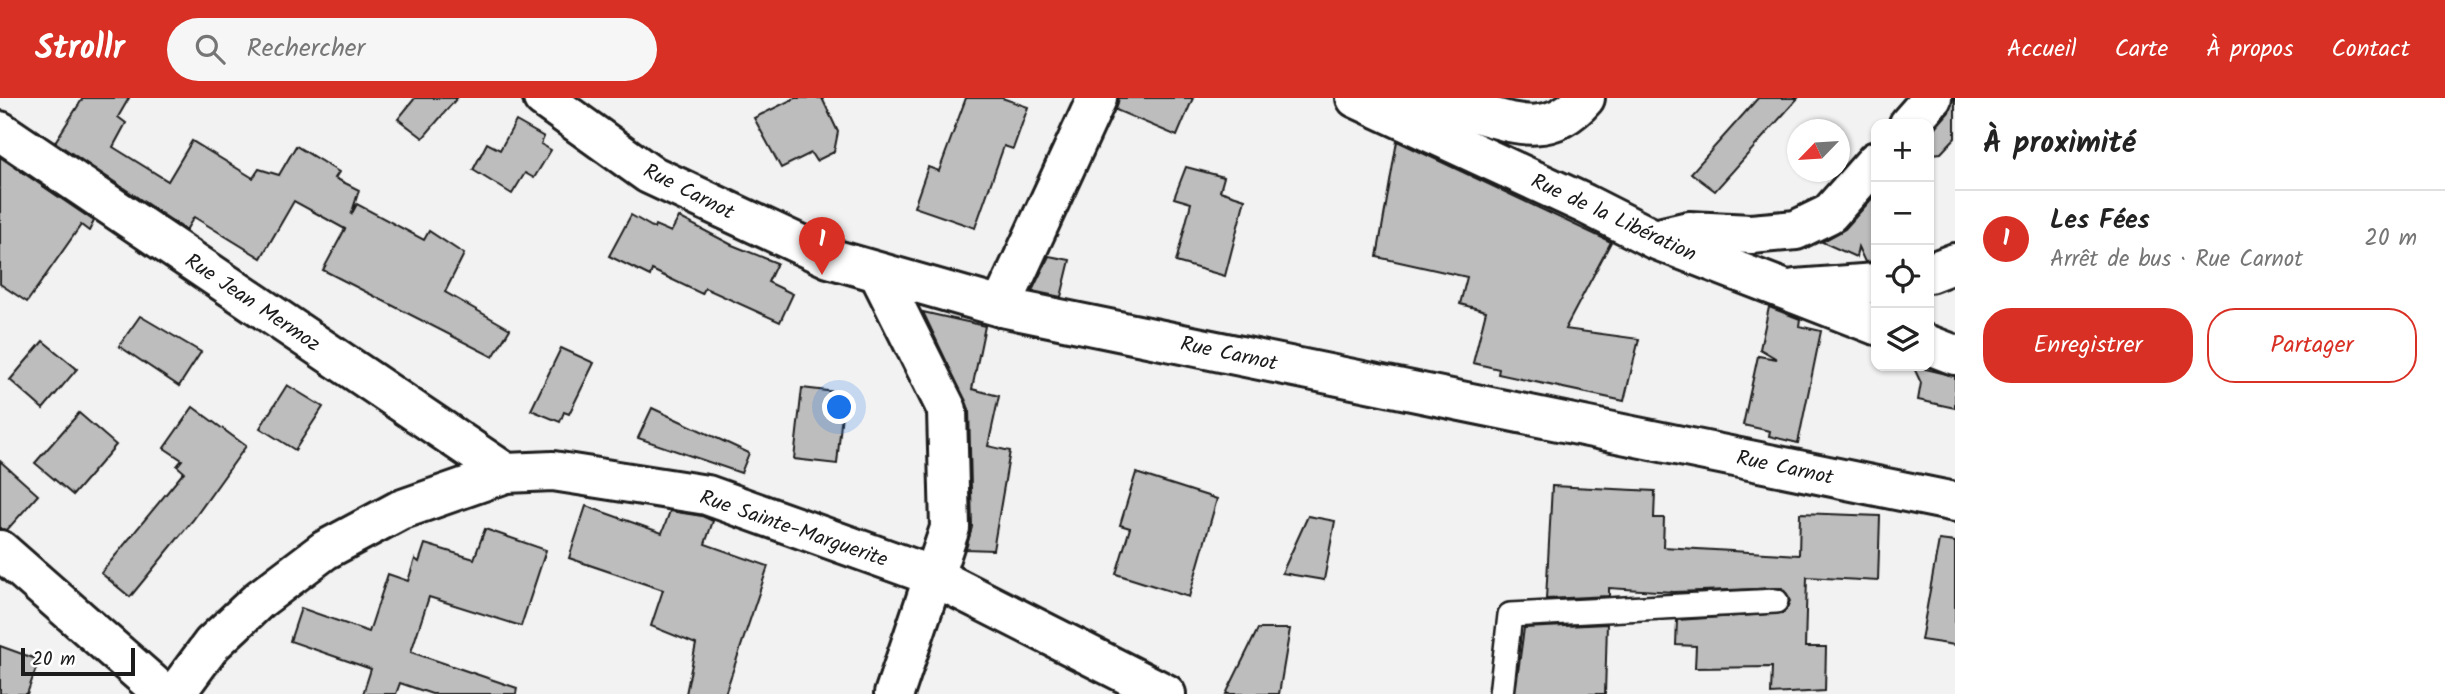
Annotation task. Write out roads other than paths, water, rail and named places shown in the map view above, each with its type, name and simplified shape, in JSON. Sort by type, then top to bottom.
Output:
[{"type":"street","name":"Rue Carnot","points":[[543,98],[649,174],[829,258],[879,274],[1001,307],[1955,502]]},
{"type":"street","points":[[1001,307],[1097,98]]},
{"type":"street","points":[[1369,103],[1440,105],[1538,127],[1555,123],[1585,98]]},
{"type":"street","points":[[1913,119],[1932,98]]},
{"type":"street","name":"Rue de la Libération","points":[[1369,103],[1654,239],[1871,323]]},
{"type":"street","name":"Rue Jean Mermoz","points":[[0,131],[506,473]]},
{"type":"street","points":[[1654,239],[1689,231],[1751,234],[1796,230],[1829,215],[1871,167]]},
{"type":"street","points":[[1934,271],[1955,263]]},
{"type":"street","points":[[879,274],[947,410],[950,528],[894,694]]},
{"type":"street","points":[[1782,289],[1871,283]]},
{"type":"street","points":[[1934,347],[1955,355]]},
{"type":"street","name":"Rue Sainte-Marguerite","points":[[174,694],[212,644],[260,599],[325,550],[400,510],[506,473],[553,471],[707,495],[933,576],[1166,694]]},
{"type":"street","points":[[0,550],[164,694]]},
{"type":"lane","points":[[1501,694],[1510,615],[1776,601]]},
{"type":"place","name":"Les Fées","points":[[822,275]]}]
